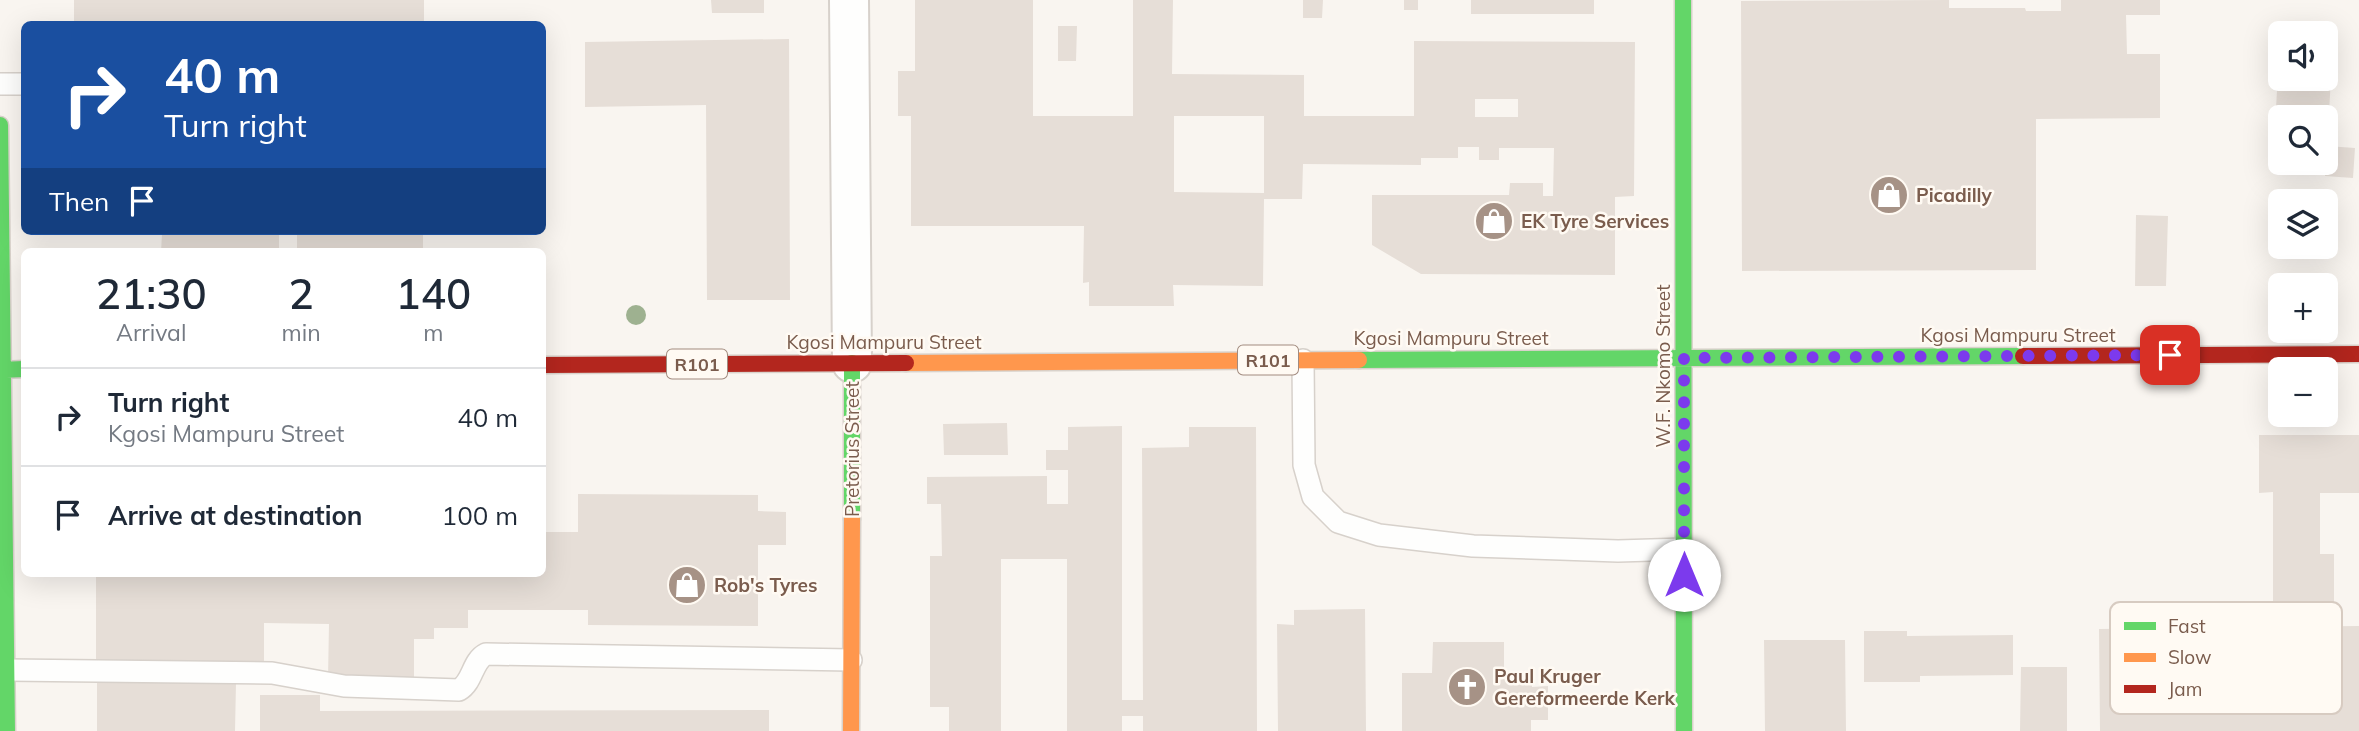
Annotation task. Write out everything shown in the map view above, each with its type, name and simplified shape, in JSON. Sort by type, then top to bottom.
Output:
[{"type":"main road","name":"W.F. Nkomo Street","points":[[1683,0],[1684,731]]},
{"type":"main road","points":[[0,125],[3,644],[7,670],[7,731]]},
{"type":"main road","name":"Kgosi Mampuru Street","points":[[546,365],[2359,354]]},
{"type":"main road","name":"Pretorius Street","points":[[851,731],[852,363]]},
{"type":"main road","points":[[2,370],[21,369]]},
{"type":"street","name":"Pretorius Street","points":[[849,0],[852,363]]},
{"type":"lane","points":[[0,84],[21,84]]},
{"type":"lane","points":[[1303,360],[1304,465],[1313,497],[1338,522],[1379,535],[1473,546],[1618,551],[1684,549]]},
{"type":"lane","points":[[7,670],[272,673],[344,686],[459,690],[465,686],[480,657],[486,654],[851,660]]},
{"type":"building","points":[[74,0],[424,0],[424,21],[74,21]]},
{"type":"building","points":[[711,0],[764,0],[764,13],[712,13]]},
{"type":"building","points":[[915,0],[1033,0],[1033,116],[1133,116],[1133,0],[1173,0],[1172,74],[1304,75],[1304,116],[1414,116],[1414,41],[1635,42],[1634,196],[1615,197],[1615,275],[1421,274],[1372,245],[1372,195],[1509,195],[1510,183],[1543,183],[1543,196],[1553,196],[1554,148],[1499,148],[1499,160],[1479,160],[1479,147],[1458,147],[1458,158],[1421,158],[1421,165],[1303,164],[1302,199],[1264,199],[1263,286],[1173,285],[1174,306],[1089,306],[1089,282],[1083,283],[1084,226],[911,226],[911,116],[898,116],[898,71],[915,71]],"holes":[[[1475,99],[1518,99],[1518,117],[1475,117]],[[1174,116],[1264,116],[1264,193],[1174,192]]]},
{"type":"building","points":[[1303,0],[1323,0],[1322,18],[1303,18]]},
{"type":"building","points":[[1404,0],[1418,0],[1418,10],[1404,10]]},
{"type":"building","points":[[1471,0],[1594,0],[1594,14],[1471,14]]},
{"type":"building","name":"Picadilly","points":[[1949,0],[1949,8],[2061,11],[2061,0],[2160,0],[2160,15],[2126,15],[2127,54],[2160,54],[2160,118],[2036,119],[2036,270],[1742,271],[1741,1]]},
{"type":"building","points":[[1058,26],[1077,26],[1076,61],[1058,61]]},
{"type":"building","points":[[789,39],[790,300],[707,300],[706,105],[585,107],[585,42]]},
{"type":"building","points":[[2277,91],[2330,91],[2329,105],[2276,105]]},
{"type":"building","points":[[2338,147],[2355,148],[2353,178],[2325,176],[2338,175]]},
{"type":"building","points":[[2136,215],[2168,216],[2166,286],[2135,286]]},
{"type":"building","points":[[162,235],[279,235],[279,248],[161,248]]},
{"type":"building","points":[[297,235],[423,235],[423,248],[297,248]]},
{"type":"building","points":[[1007,423],[1008,455],[944,455],[943,424]]},
{"type":"building","points":[[1122,426],[1122,700],[1143,700],[1142,448],[1189,447],[1189,427],[1256,427],[1257,731],[1143,731],[1143,716],[1122,716],[1122,731],[1067,731],[1067,559],[1001,559],[1001,731],[949,731],[949,707],[930,707],[930,556],[942,556],[941,504],[927,504],[927,477],[1047,476],[1047,504],[1068,504],[1068,470],[1046,470],[1046,450],[1068,450],[1068,427]]},
{"type":"building","points":[[2259,435],[2359,435],[2359,493],[2320,493],[2320,554],[2334,554],[2334,602],[2273,602],[2273,492],[2259,493]]},
{"type":"building","points":[[578,494],[758,495],[758,511],[786,512],[786,545],[758,545],[758,626],[588,625],[588,610],[468,610],[468,628],[434,628],[434,639],[414,639],[414,678],[328,678],[329,624],[264,623],[264,668],[96,667],[96,577],[546,577],[546,532],[578,532]]},
{"type":"building","points":[[1365,609],[1366,731],[1278,731],[1277,624],[1294,625],[1294,610]]},
{"type":"building","points":[[2342,626],[2359,626],[2359,731],[2100,731],[2099,629],[2110,629],[2110,714],[2342,714]]},
{"type":"building","points":[[1864,631],[1907,631],[1907,636],[2013,635],[2013,675],[1920,676],[1920,682],[1864,682]]},
{"type":"building","points":[[1764,640],[1845,640],[1846,731],[1765,731]]},
{"type":"building","name":"Paul Kruger Gereformeerde Kerk","points":[[1433,642],[1504,642],[1504,671],[1532,671],[1532,687],[1548,686],[1548,720],[1531,720],[1531,731],[1402,731],[1402,673],[1432,673]]},
{"type":"building","points":[[2021,667],[2067,667],[2067,731],[2020,731]]},
{"type":"building","points":[[97,682],[236,683],[235,731],[97,731]]},
{"type":"building","points":[[260,695],[320,695],[320,711],[769,710],[769,731],[260,731]]},
{"type":"traffic: fast","points":[[1683,0],[1684,731]]},
{"type":"traffic: fast","points":[[0,125],[7,731]]},
{"type":"traffic: fast","points":[[1359,360],[2023,356]]},
{"type":"traffic: fast","points":[[852,363],[852,519]]},
{"type":"traffic: fast","points":[[0,370],[21,369]]},
{"type":"traffic: slow","points":[[906,363],[1359,360]]},
{"type":"traffic: slow","points":[[851,731],[852,519]]},
{"type":"traffic: jam","points":[[2023,356],[2359,354]]},
{"type":"traffic: jam","points":[[546,365],[906,363]]},
{"type":"place","name":"Picadilly","points":[[1889,195]]},
{"type":"place","name":"EK Tyre Services","points":[[1494,221]]},
{"type":"place","name":"Rob's Tyres","points":[[687,585]]},
{"type":"place","name":"Paul Kruger Gereformeerde Kerk","points":[[1467,687]]},
{"type":"route","points":[[1684,575],[1684,358],[2170,355]]}]
